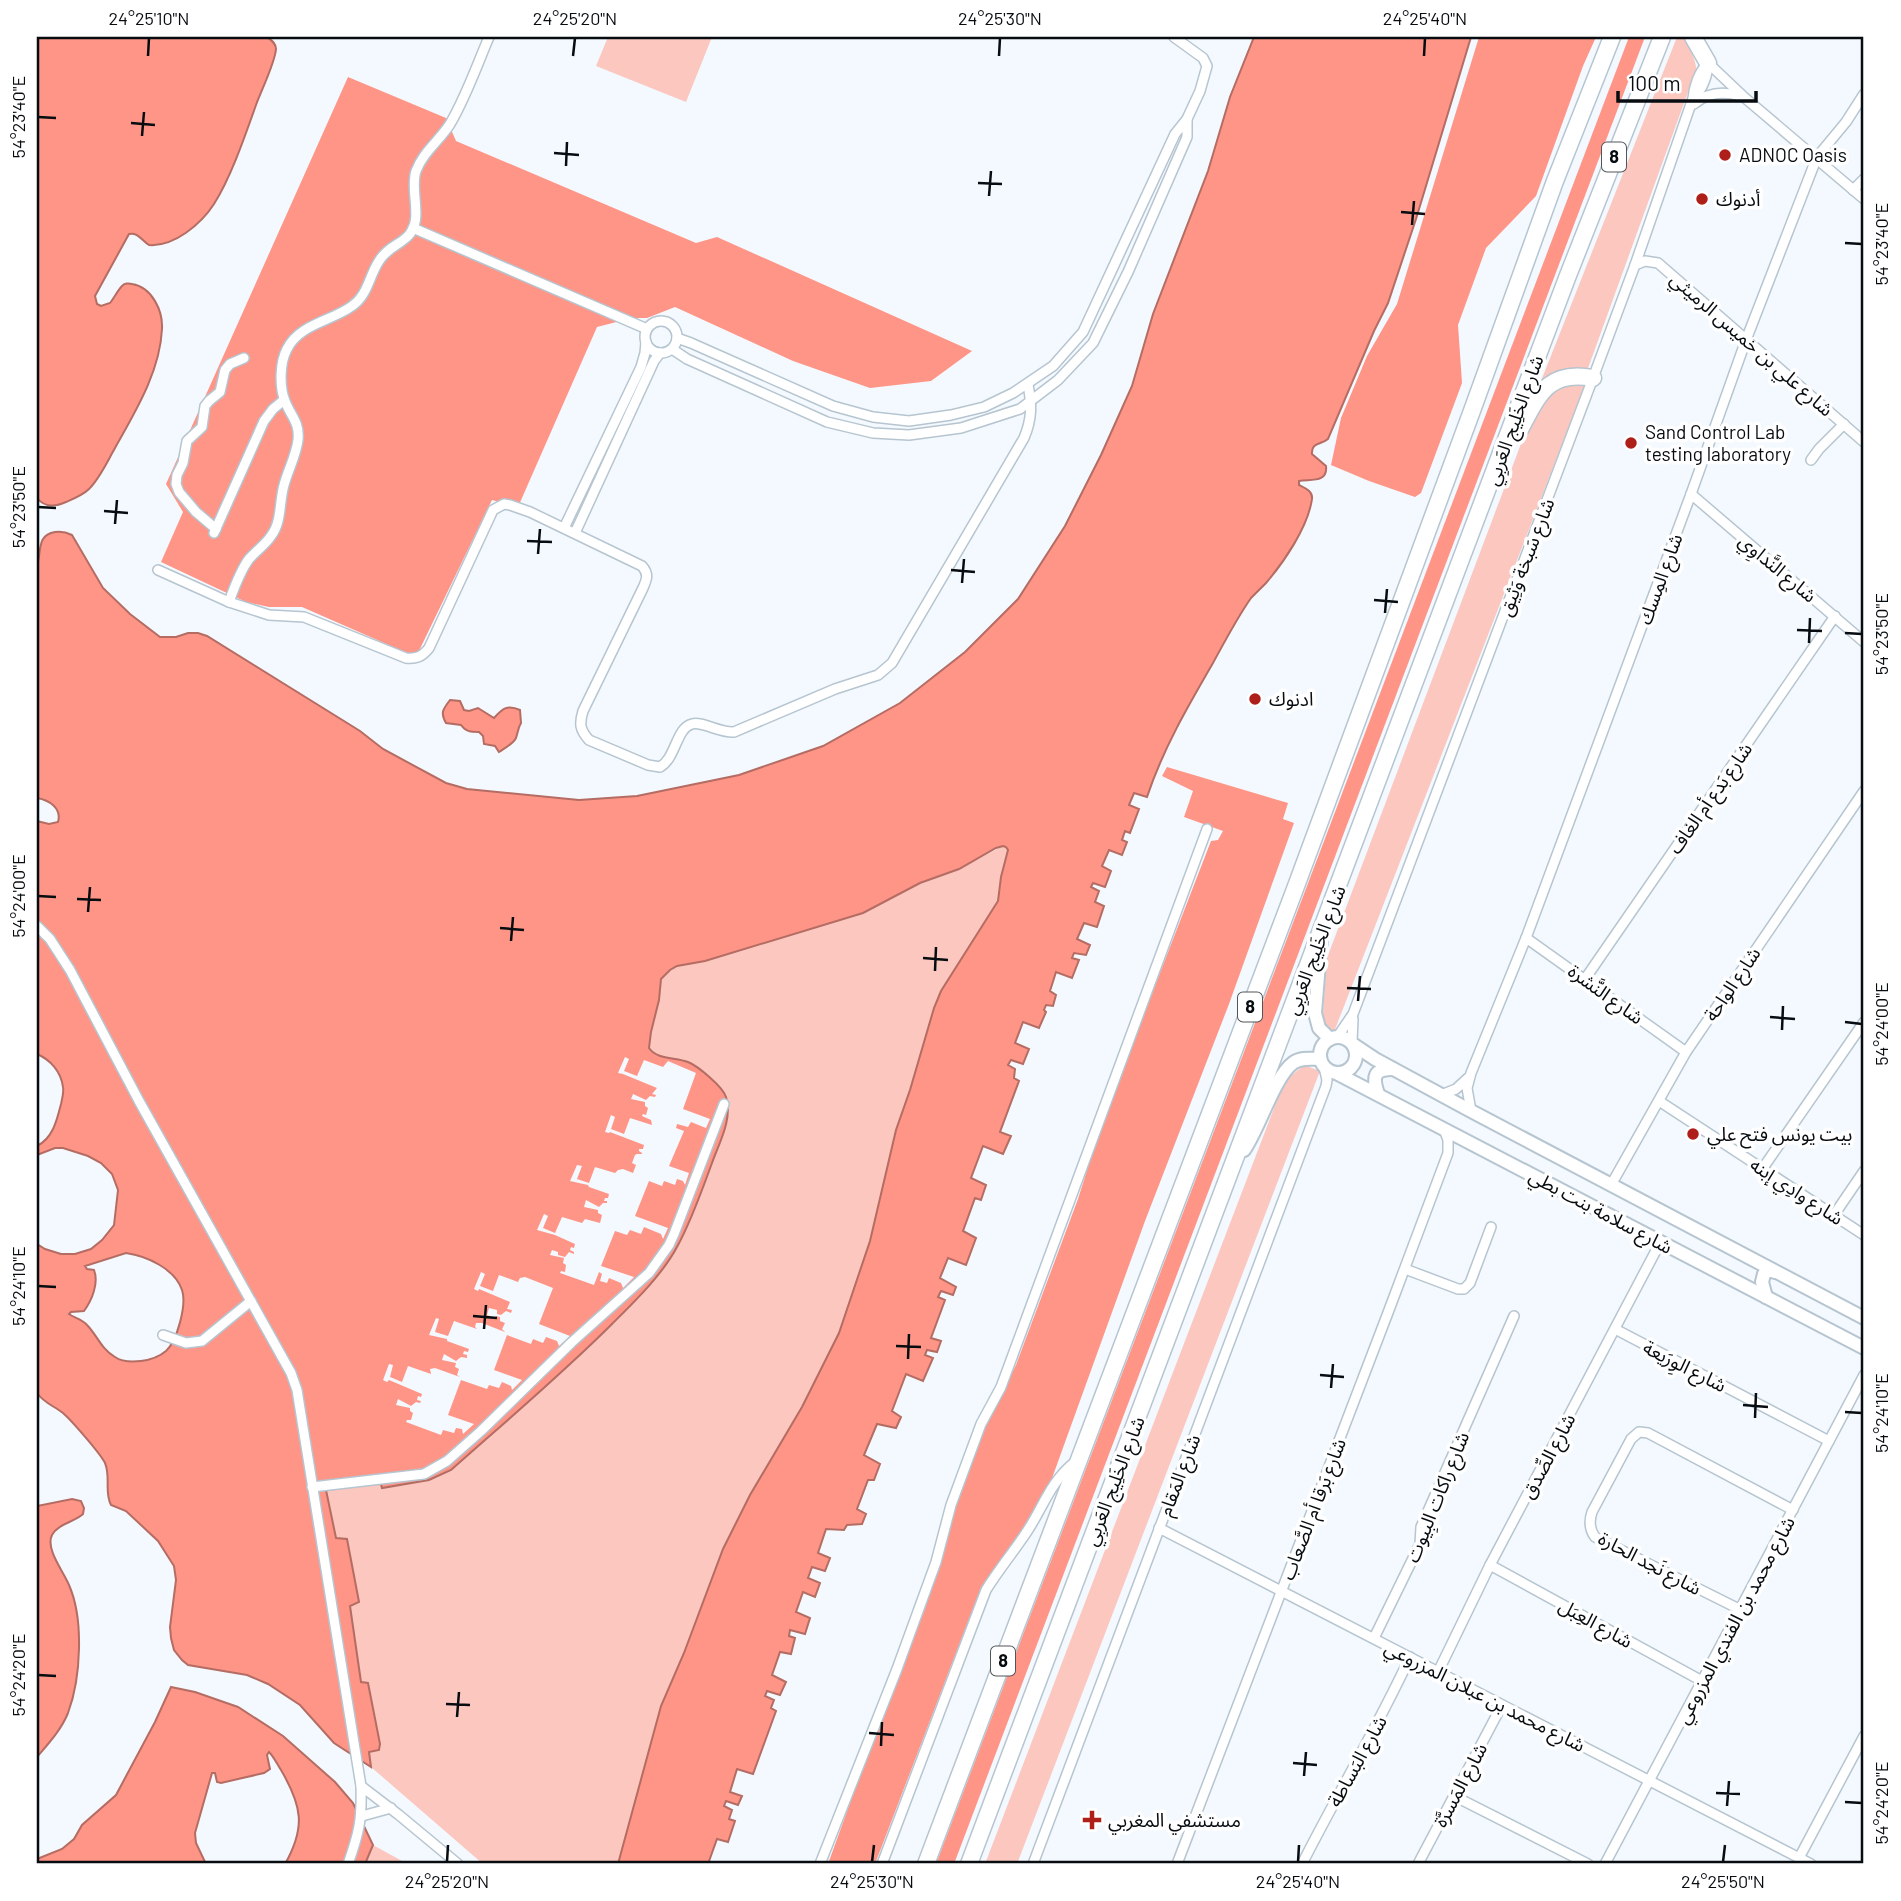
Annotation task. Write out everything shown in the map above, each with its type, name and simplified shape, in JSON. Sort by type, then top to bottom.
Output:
[{"type":"highway","name":"شارع الخَلِيج العَربِي","points":[[926,1864],[1304,863],[1555,181],[1612,37]]},
{"type":"highway","name":"شارع الخَلِيج العَربِي","points":[[970,1864],[1567,278],[1662,37]]},
{"type":"highway","points":[[1693,37],[1708,64]]},
{"type":"highway","points":[[1495,472],[1545,389],[1562,377],[1578,375],[1593,378]]},
{"type":"main road","points":[[1321,934],[1315,1013],[1319,1028],[1334,1038]]},
{"type":"main road","points":[[1334,1038],[1345,1038],[1353,1044],[1357,1054],[1348,1071],[1329,1071],[1322,1063],[1320,1051],[1324,1044],[1334,1038]]},
{"type":"main road","name":"شارع سلامة بنت بطي","points":[[1353,1044],[1441,1095],[1864,1318]]},
{"type":"main road","points":[[1235,1159],[1245,1149],[1278,1083],[1289,1067],[1300,1060],[1322,1063]]},
{"type":"main road","points":[[1378,1094],[1374,1079],[1377,1073],[1383,1069],[1394,1069]]},
{"type":"main road","name":"شارع سلامة بنت بطي","points":[[1337,1073],[1864,1348]]},
{"type":"main road","points":[[1766,1297],[1762,1282],[1764,1274],[1769,1270],[1779,1273]]},
{"type":"street","points":[[229,602],[247,561],[271,537],[277,526],[283,488],[298,438],[298,427],[285,400],[282,382],[286,350],[299,333],[352,306],[368,287],[378,262],[413,229],[416,219],[416,171],[453,118],[489,37]]},
{"type":"street","points":[[677,338],[834,406],[873,417],[909,422],[984,407],[1028,384],[1053,366],[1083,332],[1175,134],[1188,119],[1200,91],[1207,66],[1203,58],[1174,37]]},
{"type":"street","points":[[1708,64],[1864,200]]},
{"type":"street","name":"شارع سَبخة وَثِيق","points":[[1334,1038],[1353,1014],[1593,378],[1708,64]]},
{"type":"street","points":[[1692,102],[1716,93],[1745,98]]},
{"type":"street","name":"شارع المِسك","points":[[1471,1111],[1467,1088],[1471,1073],[1526,937],[1746,340],[1817,158],[1864,94]]},
{"type":"street","points":[[672,349],[687,359],[827,422],[873,433],[909,435],[961,429],[1020,409],[1058,380],[1093,342],[1128,272],[1187,138],[1188,119]]},
{"type":"street","points":[[1853,190],[1864,179]]},
{"type":"street","points":[[413,229],[647,329]]},
{"type":"street","name":"شارع علي بن خميس الرميثي","points":[[1635,265],[1645,261],[1658,263],[1864,442]]},
{"type":"street","points":[[564,528],[641,367],[647,329],[656,322],[673,326],[677,338],[672,349],[660,353],[654,351],[646,342]]},
{"type":"street","points":[[575,533],[660,353]]},
{"type":"street","points":[[244,358],[230,364],[225,370],[220,392],[205,407],[202,427],[187,441],[183,463],[176,479],[179,492],[215,532],[264,421],[273,409],[285,400]]},
{"type":"street","points":[[158,570],[229,602],[270,615],[304,617],[406,657],[416,658],[425,654],[429,648],[496,508],[504,504],[510,505],[575,533],[642,566],[646,571],[648,577],[583,711],[580,727],[589,740],[648,765],[660,767],[670,758],[682,731],[691,724],[701,724],[726,733],[734,732],[835,689],[878,675],[891,663],[1024,438],[1031,414],[1028,384]]},
{"type":"street","points":[[1811,460],[1844,425]]},
{"type":"street","name":"شارع النَّداوِي","points":[[1691,494],[1864,642]]},
{"type":"street","name":"شارع بَدع أم الغاف","points":[[1585,979],[1835,616]]},
{"type":"street","name":"شارع الواحة","points":[[1611,1185],[1686,1052],[1864,791]]},
{"type":"street","points":[[820,1864],[897,1669],[936,1562],[951,1505],[981,1424],[1001,1387],[1207,829]]},
{"type":"street","points":[[37,926],[50,939],[70,970],[139,1101],[291,1373],[297,1390],[361,1786],[362,1816],[348,1864]]},
{"type":"street","name":"شارع النَّشرة","points":[[1526,937],[1686,1052]]},
{"type":"street","name":"شارع سَبخة وَثِيق","points":[[1353,1014],[1353,1044]]},
{"type":"street","points":[[1763,1168],[1864,1022]]},
{"type":"street","name":"شارع المَقام","points":[[1033,1864],[1326,1086],[1322,1063]]},
{"type":"street","name":"شارع المَقام","points":[[1326,1086],[1337,1073]]},
{"type":"street","name":"شارع المِسك","points":[[1441,1095],[1461,1086],[1471,1073]]},
{"type":"street","name":"شارع وادِي إبنه","points":[[1659,1101],[1864,1235]]},
{"type":"street","points":[[312,1487],[424,1474],[447,1461],[481,1430],[572,1342],[649,1273],[674,1234],[724,1104]]},
{"type":"street","points":[[1443,1128],[1448,1140],[1448,1153]]},
{"type":"street","points":[[1448,1153],[1468,1141]]},
{"type":"street","name":"شارع بَرقا أم الصَّعاب","points":[[1177,1864],[1448,1153]]},
{"type":"street","points":[[1834,1215],[1864,1171]]},
{"type":"street","points":[[1405,1269],[1464,1289],[1470,1283],[1491,1227]]},
{"type":"street","name":"شارع الصِّدق","points":[[1438,1672],[1490,1565],[1661,1241]]},
{"type":"street","points":[[164,1336],[186,1343],[202,1341],[251,1301]]},
{"type":"street","name":"شارع راكات البِيوت","points":[[1374,1638],[1420,1544],[1422,1525],[1514,1316]]},
{"type":"street","name":"شارع الوِرَيعة","points":[[1615,1329],[1829,1441]]},
{"type":"street","name":"شارع محمد بن الفندي المزروعي","points":[[1605,1864],[1864,1375]]},
{"type":"street","name":"شارع نَجد الحارة","points":[[1739,1609],[1595,1537],[1590,1520],[1592,1512],[1631,1439],[1639,1432],[1648,1433],[1793,1510]]},
{"type":"street","points":[[882,1864],[986,1590],[1027,1532],[1059,1476],[1079,1458]]},
{"type":"street","name":"شارع محمد بن عبلان المزروعي","points":[[1159,1528],[1811,1864]]},
{"type":"street","name":"شارع العِبَل","points":[[1490,1565],[1702,1681]]},
{"type":"street","name":"شارع البَساطة","points":[[1301,1864],[1387,1707],[1410,1657]]},
{"type":"street","name":"شارع المَسرَّة","points":[[1418,1864],[1502,1705]]},
{"type":"street","points":[[1799,1858],[1864,1736]]},
{"type":"street","points":[[361,1786],[458,1864]]},
{"type":"street","points":[[1454,1796],[1588,1864]]},
{"type":"street","points":[[362,1816],[391,1808]]},
{"type":"shaded area","points":[[37,37],[267,37],[276,49],[271,69],[232,169],[214,204],[186,233],[168,242],[149,245],[137,235],[129,234],[95,296],[97,304],[101,306],[110,303],[125,284],[139,286],[151,295],[162,322],[157,361],[145,391],[93,485],[84,493],[54,506],[43,504],[37,498]]},
{"type":"shaded area","points":[[608,37],[712,37],[686,102],[596,66]]},
{"type":"shaded area","points":[[1254,37],[1471,37],[1388,303],[1328,439],[1312,450],[1312,454],[1326,466],[1326,471],[1321,478],[1299,481],[1299,485],[1312,496],[1306,521],[1287,555],[1251,598],[1231,630],[1177,728],[1147,797],[1134,793],[1129,805],[1139,809],[1130,833],[1125,831],[1122,840],[1127,842],[1122,855],[1109,850],[1102,866],[1111,871],[1105,887],[1093,883],[1091,887],[1099,891],[1095,902],[1104,906],[1097,927],[1084,923],[1077,939],[1090,945],[1086,955],[1074,953],[1072,958],[1079,960],[1072,978],[1056,972],[1050,991],[1056,995],[1053,1006],[1046,1005],[1039,1028],[1023,1022],[1015,1043],[1029,1049],[1023,1064],[1011,1060],[1008,1065],[1015,1069],[1014,1078],[1019,1081],[1000,1132],[1011,1136],[1003,1154],[983,1146],[971,1178],[986,1185],[981,1200],[975,1198],[963,1231],[976,1238],[966,1265],[948,1258],[940,1278],[956,1287],[953,1295],[941,1291],[938,1297],[945,1300],[931,1338],[941,1341],[937,1352],[927,1350],[925,1355],[933,1358],[923,1381],[906,1374],[892,1411],[901,1417],[896,1428],[877,1424],[864,1455],[880,1464],[874,1480],[868,1480],[857,1509],[866,1514],[862,1524],[847,1525],[844,1530],[826,1529],[818,1553],[830,1558],[825,1571],[812,1567],[808,1578],[820,1583],[815,1597],[803,1592],[796,1612],[810,1618],[805,1634],[790,1630],[789,1636],[795,1638],[791,1654],[780,1652],[772,1675],[786,1682],[780,1695],[767,1691],[765,1696],[774,1700],[771,1708],[776,1711],[753,1774],[737,1769],[730,1792],[742,1796],[738,1805],[726,1801],[724,1806],[732,1810],[729,1819],[735,1821],[728,1842],[717,1839],[708,1864],[618,1864],[661,1706],[723,1549],[750,1495],[802,1407],[839,1333],[870,1241],[896,1130],[934,1008],[941,991],[998,901],[1008,850],[1003,846],[959,869],[920,883],[863,913],[705,961],[677,966],[661,979],[649,1048],[657,1055],[688,1062],[698,1068],[720,1088],[728,1105],[721,1139],[692,1217],[664,1268],[593,1343],[451,1470],[429,1480],[382,1488],[380,1481],[326,1490],[336,1538],[347,1539],[359,1602],[350,1606],[361,1682],[368,1683],[380,1744],[379,1750],[369,1752],[371,1767],[334,1743],[300,1705],[268,1684],[247,1675],[188,1665],[174,1650],[171,1638],[176,1580],[174,1566],[158,1541],[126,1511],[111,1505],[107,1468],[102,1458],[67,1417],[37,1393],[37,1244],[61,1254],[75,1254],[91,1249],[114,1225],[118,1190],[112,1174],[101,1163],[88,1156],[63,1148],[37,1155],[37,1146],[54,1128],[63,1091],[60,1076],[54,1067],[37,1054],[37,821],[49,824],[58,822],[59,817],[54,806],[37,798],[37,565],[42,540],[55,532],[72,535],[103,588],[130,614],[160,637],[176,637],[188,633],[207,636],[360,731],[383,749],[446,783],[467,789],[579,800],[637,796],[739,775],[823,746],[900,703],[965,652],[1018,599],[1065,526],[1132,386],[1153,314],[1208,171],[1230,97]],"holes":[[[126,1253],[151,1260],[167,1270],[178,1283],[183,1297],[182,1313],[170,1346],[160,1355],[141,1361],[121,1360],[110,1354],[85,1323],[69,1314],[84,1311],[94,1291],[94,1270],[85,1266]]]},
{"type":"shaded area","points":[[1479,37],[1596,37],[1536,196],[1486,248],[1458,325],[1462,383],[1421,493],[1415,497],[1331,465],[1341,418],[1367,356],[1397,304]]},
{"type":"shaded area","points":[[1629,37],[1645,37],[954,1864],[936,1864]]},
{"type":"shaded area","points":[[1677,37],[1684,37],[1694,58],[1696,70],[1587,371],[1558,374],[1541,381]]},
{"type":"shaded area","points":[[348,77],[446,118],[456,141],[696,243],[717,237],[972,351],[931,381],[870,388],[793,361],[675,307],[647,318],[632,318],[597,327],[518,507],[492,500],[416,657],[302,607],[269,607],[246,602],[161,562],[183,512],[166,484]]},
{"type":"shaded area","points":[[1560,384],[1585,385],[1334,1032],[1322,1027],[1327,958],[1533,412]]},
{"type":"shaded area","points":[[450,700],[460,701],[464,710],[478,708],[494,718],[505,708],[520,710],[521,723],[516,738],[499,752],[495,746],[484,744],[483,736],[479,732],[446,723],[443,711]]},
{"type":"shaded area","points":[[1167,767],[1288,803],[1283,819],[1294,823],[1051,1481],[1034,1519],[997,1566],[976,1601],[875,1864],[828,1864],[871,1745],[925,1609],[949,1525],[984,1427],[1016,1365],[1078,1199],[1102,1123],[1211,841],[1218,840],[1223,831],[1184,817],[1193,791],[1162,776]]},
{"type":"shaded area","points":[[1003,846],[1008,849],[998,901],[941,991],[934,1008],[896,1130],[870,1241],[839,1333],[802,1407],[750,1495],[723,1549],[661,1706],[618,1864],[483,1864],[371,1767],[350,1605],[359,1602],[347,1539],[336,1539],[326,1490],[380,1480],[383,1488],[403,1484],[646,1290],[677,1248],[707,1176],[729,1110],[726,1094],[699,1069],[688,1062],[658,1055],[649,1048],[661,979],[670,970],[774,940],[959,869]]},
{"type":"shaded area","points":[[1304,1065],[1320,1071],[1017,1864],[985,1864],[1284,1082]]},
{"type":"shaded area","points":[[72,1499],[81,1501],[83,1514],[58,1528],[52,1535],[51,1547],[69,1585],[77,1614],[79,1649],[76,1683],[65,1719],[37,1757],[37,1506]]},
{"type":"shaded area","points":[[171,1687],[238,1707],[283,1736],[335,1782],[353,1803],[373,1845],[365,1864],[285,1864],[296,1839],[299,1817],[288,1783],[269,1752],[267,1755],[270,1769],[264,1773],[221,1783],[217,1782],[215,1773],[212,1773],[195,1833],[196,1843],[206,1864],[37,1864],[37,1859],[62,1849],[74,1839],[82,1825],[116,1795]]},
{"type":"shaded area","points":[[373,1845],[402,1861],[406,1864],[365,1864]]},
{"type":"pier","points":[[625,1057],[629,1059],[624,1071],[637,1076],[644,1060],[663,1067],[668,1061],[696,1073],[683,1109],[710,1119],[706,1128],[691,1122],[688,1127],[677,1124],[676,1128],[684,1131],[669,1166],[689,1173],[685,1185],[677,1179],[675,1185],[664,1181],[662,1186],[649,1181],[635,1216],[668,1228],[663,1239],[661,1234],[644,1227],[641,1234],[630,1230],[627,1235],[615,1231],[601,1266],[634,1277],[623,1288],[621,1283],[609,1278],[607,1283],[600,1281],[602,1274],[599,1272],[594,1285],[560,1273],[565,1272],[564,1258],[550,1255],[552,1250],[565,1257],[569,1252],[574,1254],[570,1250],[575,1244],[537,1230],[544,1214],[548,1216],[543,1228],[555,1233],[562,1217],[582,1223],[585,1219],[600,1223],[602,1215],[598,1210],[584,1207],[586,1200],[599,1207],[607,1203],[604,1201],[609,1194],[570,1181],[577,1165],[582,1166],[577,1179],[589,1183],[595,1167],[615,1173],[623,1169],[633,1173],[635,1155],[642,1154],[639,1149],[643,1149],[644,1145],[605,1132],[611,1115],[615,1117],[611,1129],[624,1134],[630,1118],[652,1125],[651,1120],[642,1116],[646,1115],[648,1108],[645,1102],[631,1099],[633,1094],[646,1100],[650,1096],[655,1097],[656,1095],[652,1094],[657,1088],[618,1073]]},
{"type":"pier","points":[[481,1272],[485,1274],[480,1286],[493,1291],[499,1275],[518,1282],[525,1277],[553,1288],[539,1324],[570,1336],[559,1346],[557,1341],[546,1337],[543,1343],[533,1339],[531,1344],[507,1335],[494,1370],[522,1380],[512,1390],[511,1386],[502,1382],[499,1388],[489,1385],[487,1389],[461,1380],[448,1415],[474,1424],[463,1434],[462,1429],[456,1428],[454,1433],[443,1430],[441,1435],[406,1422],[411,1420],[413,1413],[410,1408],[396,1405],[398,1399],[411,1406],[416,1402],[420,1403],[421,1401],[417,1400],[422,1394],[383,1380],[389,1364],[393,1365],[390,1377],[402,1382],[408,1366],[431,1374],[430,1369],[435,1368],[460,1377],[457,1375],[459,1369],[455,1367],[456,1363],[442,1360],[444,1354],[456,1361],[461,1357],[467,1358],[467,1355],[463,1354],[469,1349],[447,1339],[429,1335],[436,1318],[439,1319],[435,1332],[448,1336],[454,1321],[477,1329],[476,1323],[482,1323],[505,1332],[502,1329],[505,1323],[500,1321],[500,1317],[487,1315],[489,1308],[497,1310],[497,1314],[501,1315],[506,1311],[511,1313],[512,1310],[507,1309],[510,1302],[474,1289]]},
{"type":"place","name":"ADNOC Oasis","points":[[1725,155]]},
{"type":"place","name":"أدنوك","points":[[1702,199]]},
{"type":"place","name":"Sand Control Lab testing laboratory","points":[[1631,443]]},
{"type":"place","name":"ادنوك","points":[[1255,699]]},
{"type":"place","name":"بيت يونس فتح علي","points":[[1693,1134]]},
{"type":"place","name":"مستشفي المغربي","points":[[1092,1820]]}]
